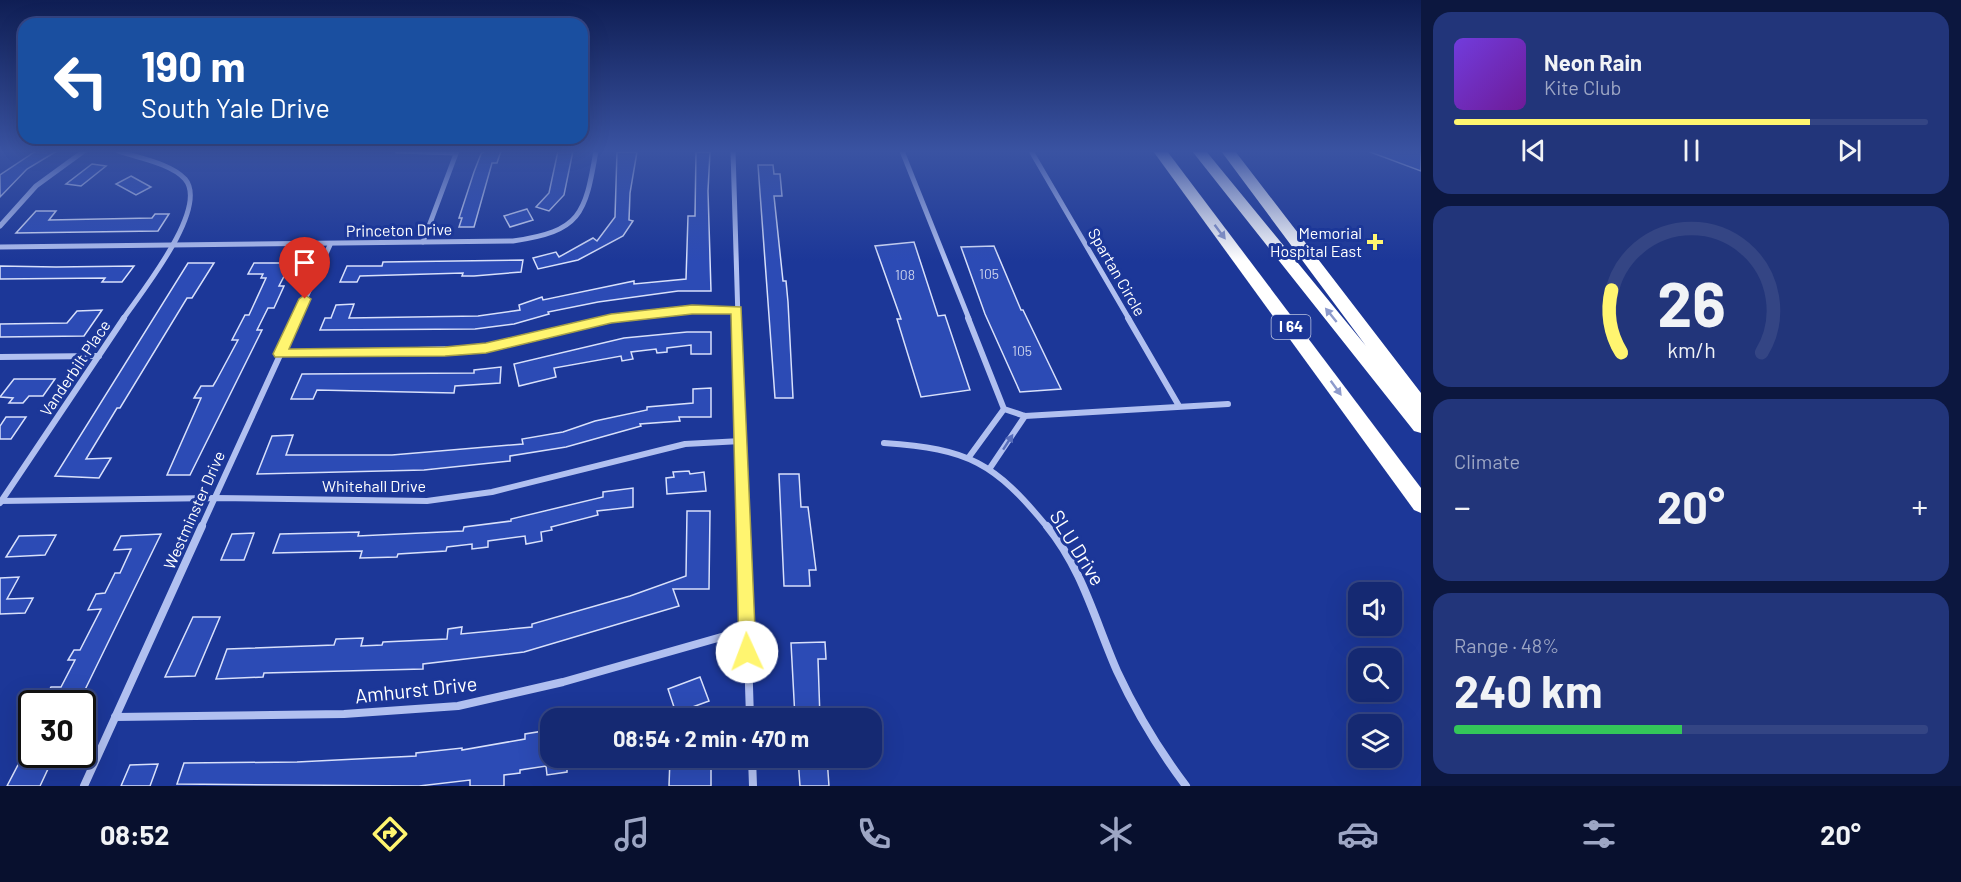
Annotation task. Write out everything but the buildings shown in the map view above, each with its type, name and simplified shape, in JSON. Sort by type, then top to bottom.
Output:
[{"type":"highway","name":"I 64","points":[[1187,188],[1421,504]]},
{"type":"highway","name":"I 64","points":[[1229,188],[1421,426]]},
{"type":"highway","points":[[1256,188],[1421,406]]},
{"type":"street","points":[[0,226],[34,188]]},
{"type":"street","name":"Vanderbilt Place","points":[[0,502],[172,247],[186,223],[193,203],[190,188]]},
{"type":"street","points":[[423,242],[444,188]]},
{"type":"street","name":"Princeton Drive","points":[[0,247],[172,247],[513,241],[541,238],[565,228],[581,214],[588,200],[590,188]]},
{"type":"street","points":[[734,188],[750,708]]},
{"type":"street","points":[[917,188],[1005,409],[1025,416],[1228,404]]},
{"type":"street","name":"Spartan Circle","points":[[1052,188],[1179,406]]},
{"type":"street","name":"Westminster Drive","points":[[84,786],[330,244]]},
{"type":"street","points":[[280,354],[445,351],[486,348],[611,319],[692,309],[737,310]]},
{"type":"street","points":[[0,357],[99,356]]},
{"type":"street","points":[[969,457],[1005,409]]},
{"type":"street","points":[[990,468],[1025,416]]},
{"type":"street","name":"Whitehall Drive","points":[[0,502],[215,498],[427,501],[492,492],[685,444],[741,441]]},
{"type":"street","name":"SLU Drive","points":[[884,443],[949,450],[969,457],[990,468],[1026,501],[1071,562],[1095,611],[1121,680],[1148,730],[1186,786]]},
{"type":"street","name":"Amhurst Drive","points":[[115,717],[345,714],[458,706],[563,682],[746,630]]},
{"type":"street","points":[[752,768],[753,786]]},
{"type":"place","name":"Memorial Hospital East","points":[[1375,242]]},
{"type":"route","points":[[305,299],[280,354],[445,351],[486,348],[522,342],[611,319],[692,309],[737,310],[747,652]]}]
